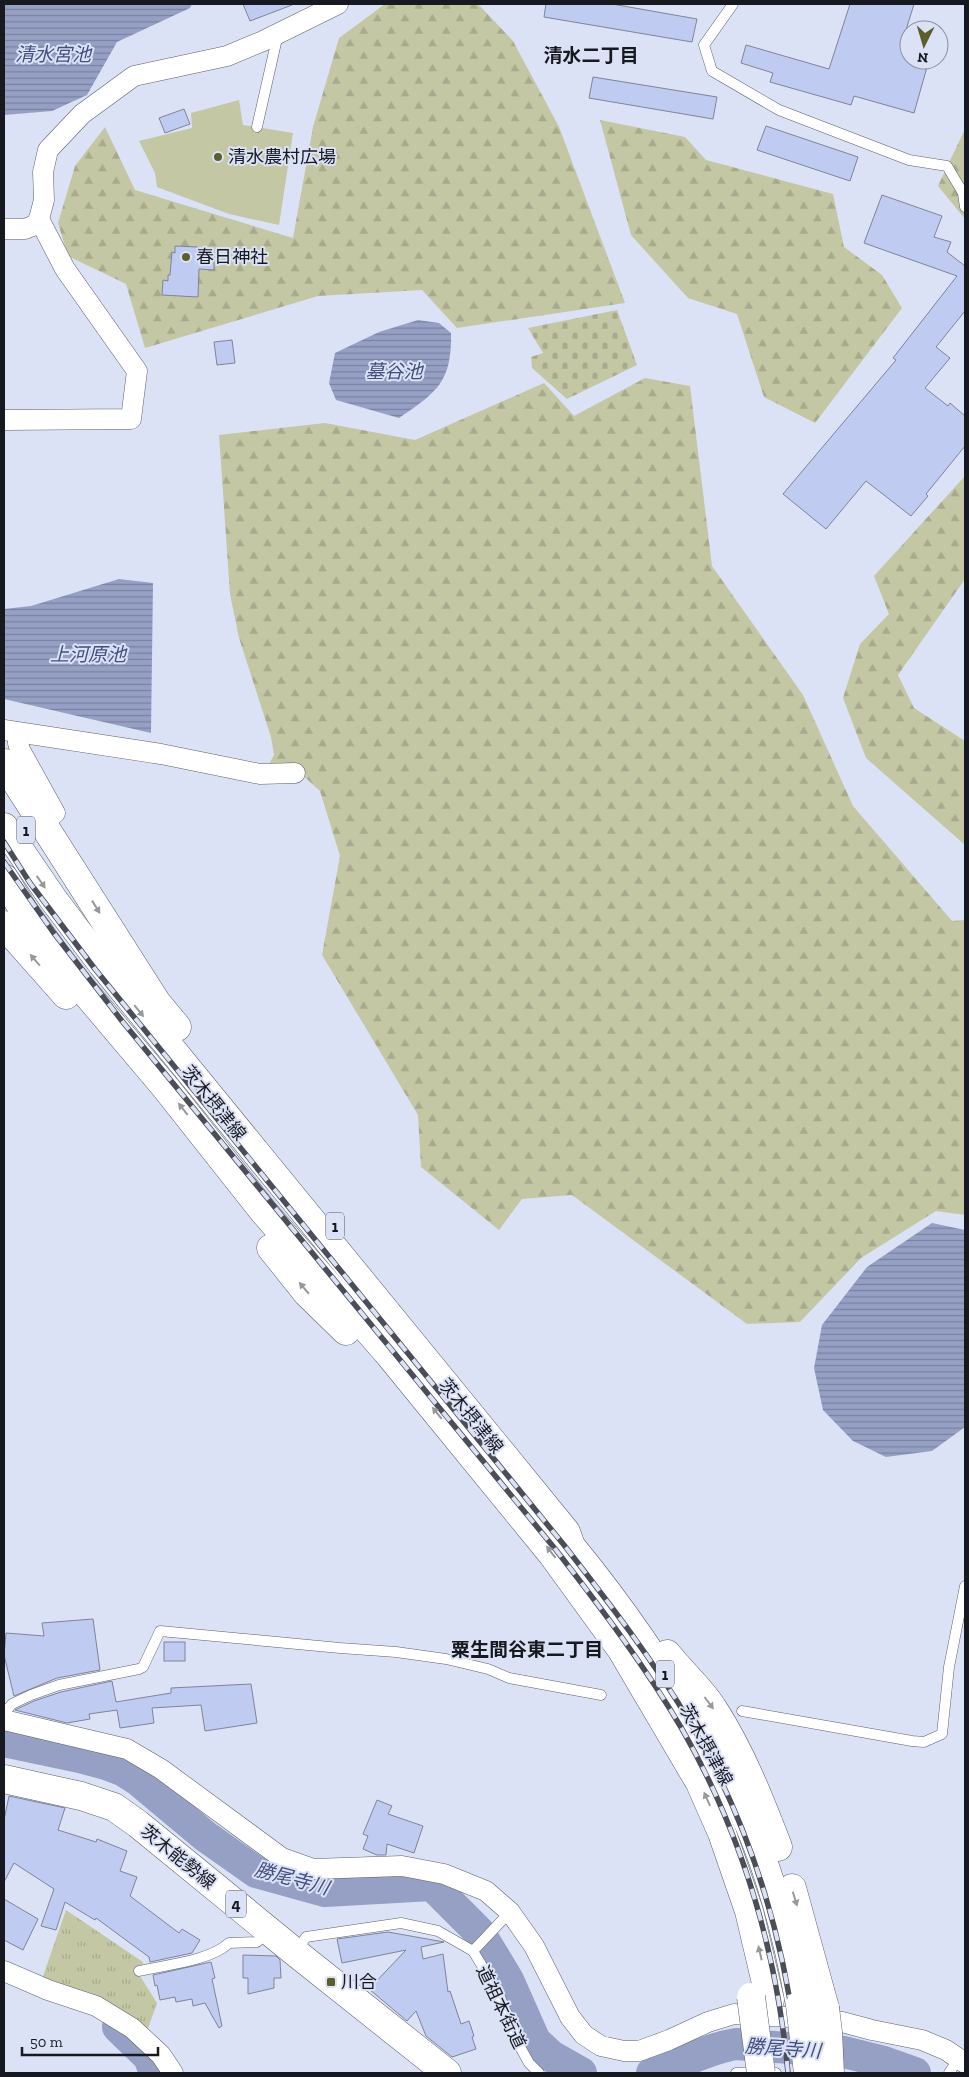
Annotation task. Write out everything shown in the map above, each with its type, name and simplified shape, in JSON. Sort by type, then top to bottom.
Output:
[{"type":"main road","name":"1","points":[[4,763],[56,846],[73,889],[157,1003],[241,1106],[293,1175],[586,1534],[637,1601],[687,1674]]},
{"type":"main road","name":"1","points":[[4,793],[38,848],[45,852],[56,846]]},
{"type":"main road","name":"茨木摂津線","points":[[4,827],[53,899],[102,964],[566,1532],[571,1546],[620,1608],[664,1672],[713,1755],[749,1824],[812,2006],[808,2073]]},
{"type":"main road","name":"茨木摂津線","points":[[4,878],[24,911],[68,972],[166,1088],[264,1212],[387,1352],[552,1554],[621,1648],[700,1783],[722,1833],[757,1938],[760,1999],[777,2073]]},
{"type":"main road","name":"1","points":[[11,926],[307,1293],[351,1336],[544,1572],[617,1671],[644,1717],[687,1799],[714,1862],[733,1918],[743,1959],[760,1999]]},
{"type":"main road","name":"1","points":[[324,1282],[389,1373],[417,1417]]},
{"type":"main road","points":[[566,1532],[579,1542],[676,1666],[687,1674],[714,1710],[747,1773],[764,1811],[791,1886],[814,1964],[812,2006],[828,2032],[830,2073]]},
{"type":"main road","name":"茨木能勢線","points":[[4,1779],[80,1796],[114,1807],[138,1824],[447,2073]]},
{"type":"main road","points":[[760,1999],[761,2073]]},
{"type":"street","points":[[4,229],[25,230],[35,225],[40,219],[44,200],[43,172],[48,150],[82,114],[134,76],[227,56],[278,34],[338,4]]},
{"type":"street","points":[[4,420],[131,418],[137,371],[65,269],[40,219]]},
{"type":"street","points":[[11,731],[161,754],[260,774],[295,773]]},
{"type":"street","points":[[11,731],[55,813],[41,823]]},
{"type":"street","points":[[4,1721],[127,1749],[161,1769],[282,1858],[313,1869],[402,1866],[444,1874],[486,1891],[510,1912],[534,1946],[570,2017],[589,2039],[609,2048],[629,2052],[639,2051],[670,2040],[708,2022],[740,2015],[807,2018],[842,2022],[929,2042],[958,2064]]},
{"type":"street","points":[[4,1972],[48,1990],[96,2006],[132,2028],[161,2054],[173,2073]]},
{"type":"lane","points":[[733,4],[704,46],[712,71],[779,110],[909,160],[947,166],[963,193],[965,207]]},
{"type":"lane","points":[[257,127],[278,34]]},
{"type":"lane","points":[[742,1711],[912,1741],[924,1742],[942,1734],[949,1667],[965,1586]]},
{"type":"lane","points":[[4,1721],[6,1711],[12,1704],[31,1695],[59,1685],[143,1667],[160,1631],[396,1652],[438,1658],[488,1669],[509,1678],[601,1695]]},
{"type":"lane","points":[[473,1951],[510,1912]]},
{"type":"lane","name":"道祖本街道","points":[[296,1953],[306,1937],[401,1923],[438,1931],[473,1951],[498,1992],[518,2045],[529,2064],[538,2073]]},
{"type":"lane","points":[[139,1971],[204,1956],[222,1950],[229,1943],[257,1942],[268,1930]]},
{"type":"lane","points":[[736,2073],[777,2073]]},
{"type":"green space","points":[[385,4],[478,4],[513,41],[559,127],[625,303],[457,328],[422,290],[318,296],[145,348],[126,284],[68,256],[58,223],[75,166],[105,127],[135,190],[293,238],[313,127],[339,38]]},
{"type":"green space","name":"清水農村広場","points":[[239,100],[243,125],[293,133],[279,225],[229,214],[157,187],[155,173],[139,141],[192,128],[191,113]]},
{"type":"green space","points":[[600,120],[685,137],[706,160],[833,194],[844,247],[882,275],[902,308],[815,423],[764,397],[737,314],[688,298],[631,235]]},
{"type":"green space","points":[[965,129],[965,219],[938,186]]},
{"type":"green space","points":[[617,310],[637,365],[567,399],[532,368],[531,357],[543,353],[528,328]]},
{"type":"green space","points":[[645,378],[690,386],[712,566],[803,695],[853,806],[952,921],[965,920],[965,1215],[936,1211],[861,1258],[800,1322],[747,1324],[572,1195],[522,1199],[499,1230],[421,1167],[418,1115],[322,955],[340,856],[320,791],[297,770],[268,766],[274,755],[271,737],[239,638],[230,594],[219,435],[325,423],[415,440],[544,383],[574,416]]},
{"type":"green space","points":[[965,476],[965,579],[898,675],[914,708],[965,741],[965,845],[866,758],[843,698],[860,644],[889,614],[874,576]]},
{"type":"green space","points":[[66,1910],[143,1962],[140,1976],[157,2003],[147,2031],[42,1979]]},
{"type":"water","name":"清水宮池","points":[[4,4],[192,4],[190,8],[117,42],[87,95],[52,111],[4,115]]},
{"type":"water","name":"墓谷池","points":[[418,320],[439,323],[451,333],[449,363],[440,384],[432,393],[399,418],[336,400],[329,383],[335,353],[379,332]]},
{"type":"water","name":"上河原池","points":[[119,579],[153,583],[151,733],[4,699],[4,609],[31,606]]},
{"type":"water","points":[[932,1223],[965,1230],[965,1427],[932,1451],[886,1457],[853,1441],[823,1410],[814,1368],[822,1325],[867,1267]]},
{"type":"building","points":[[243,4],[292,4],[292,5],[250,21]]},
{"type":"building","points":[[546,4],[612,4],[697,19],[692,42],[544,17]]},
{"type":"building","points":[[850,4],[914,4],[909,20],[899,20],[899,70],[926,70],[914,113],[854,96],[851,105],[770,82],[773,73],[741,63],[746,45],[829,69]]},
{"type":"building","points":[[593,77],[717,97],[713,119],[589,98]]},
{"type":"building","points":[[184,109],[190,124],[165,133],[159,118]]},
{"type":"building","points":[[766,126],[858,157],[850,181],[757,150]]},
{"type":"building","points":[[882,195],[942,216],[934,237],[951,242],[947,252],[965,266],[965,311],[936,347],[950,358],[925,388],[948,406],[950,403],[965,416],[965,446],[926,494],[928,496],[911,516],[866,481],[826,529],[783,494],[896,360],[893,358],[957,276],[864,243]]},
{"type":"building","points":[[175,246],[197,247],[197,252],[214,253],[214,270],[199,269],[198,297],[162,295],[163,280],[168,281],[172,252],[175,253]]},
{"type":"building","points":[[232,340],[235,363],[217,365],[214,342]]},
{"type":"building","points":[[93,1619],[100,1670],[57,1678],[14,1696],[4,1655],[6,1633],[44,1636],[42,1623]]},
{"type":"building","points":[[164,1642],[185,1642],[185,1661],[164,1661]]},
{"type":"building","points":[[112,1681],[116,1702],[171,1693],[171,1688],[251,1684],[257,1723],[205,1731],[201,1705],[152,1708],[154,1723],[120,1728],[117,1710],[89,1714],[90,1719],[67,1723],[15,1710],[61,1692]]},
{"type":"building","points":[[9,1796],[65,1808],[58,1830],[96,1842],[97,1839],[127,1851],[120,1871],[137,1877],[130,1896],[179,1933],[182,1929],[200,1940],[192,1953],[150,1962],[149,1957],[96,1918],[95,1920],[65,1902],[56,1930],[41,1926],[54,1889],[14,1863],[4,1882],[4,1820]]},
{"type":"building","points":[[377,1800],[392,1806],[388,1814],[423,1826],[414,1853],[387,1844],[386,1855],[377,1855],[363,1849],[368,1836],[363,1834]]},
{"type":"building","points":[[4,1899],[38,1919],[23,1950],[4,1940]]},
{"type":"building","points":[[388,1932],[444,1942],[421,1947],[423,1959],[443,1954],[448,1992],[450,1991],[461,2024],[469,2021],[476,2049],[452,2057],[426,2036],[416,2011],[407,2021],[369,1989],[406,1950],[342,1963],[337,1939]]},
{"type":"building","points":[[243,1955],[276,1956],[280,1960],[281,1978],[274,1978],[274,1988],[248,1994],[248,1978],[243,1978]]},
{"type":"building","points":[[211,1962],[215,1978],[212,1979],[222,2026],[219,2028],[205,2003],[193,2006],[192,1999],[176,2002],[175,1997],[160,2000],[153,1975]]},
{"type":"waterway","name":"勝尾寺川","points":[[4,1741],[80,1757],[122,1770],[138,1780],[205,1836],[256,1872],[325,1891],[432,1885],[479,1932],[508,1980],[535,2041],[551,2056],[581,2073]]},
{"type":"waterway","points":[[118,2027],[149,2057],[155,2073]]},
{"type":"waterway","name":"勝尾寺川","points":[[652,2073],[714,2049],[736,2044],[844,2052],[884,2062],[915,2073]]},
{"type":"railway","points":[[4,842],[30,883],[95,969],[564,1545],[630,1633],[677,1701],[713,1764],[733,1806],[750,1849],[777,1937],[787,1982],[799,2073]]},
{"type":"railway","points":[[4,862],[53,932],[122,1021],[556,1550],[606,1616],[653,1683],[682,1729],[704,1770],[723,1811],[754,1896],[766,1939],[775,1983],[788,2073]]},
{"type":"place","name":"清水農村広場","points":[[218,157]]},
{"type":"place","name":"春日神社","points":[[186,257]]},
{"type":"place","name":"川合","points":[[331,1982]]},
{"type":"district","name":"清水二丁目","points":[[591,55]]},
{"type":"district","name":"粟生間谷東二丁目","points":[[527,1649]]}]
